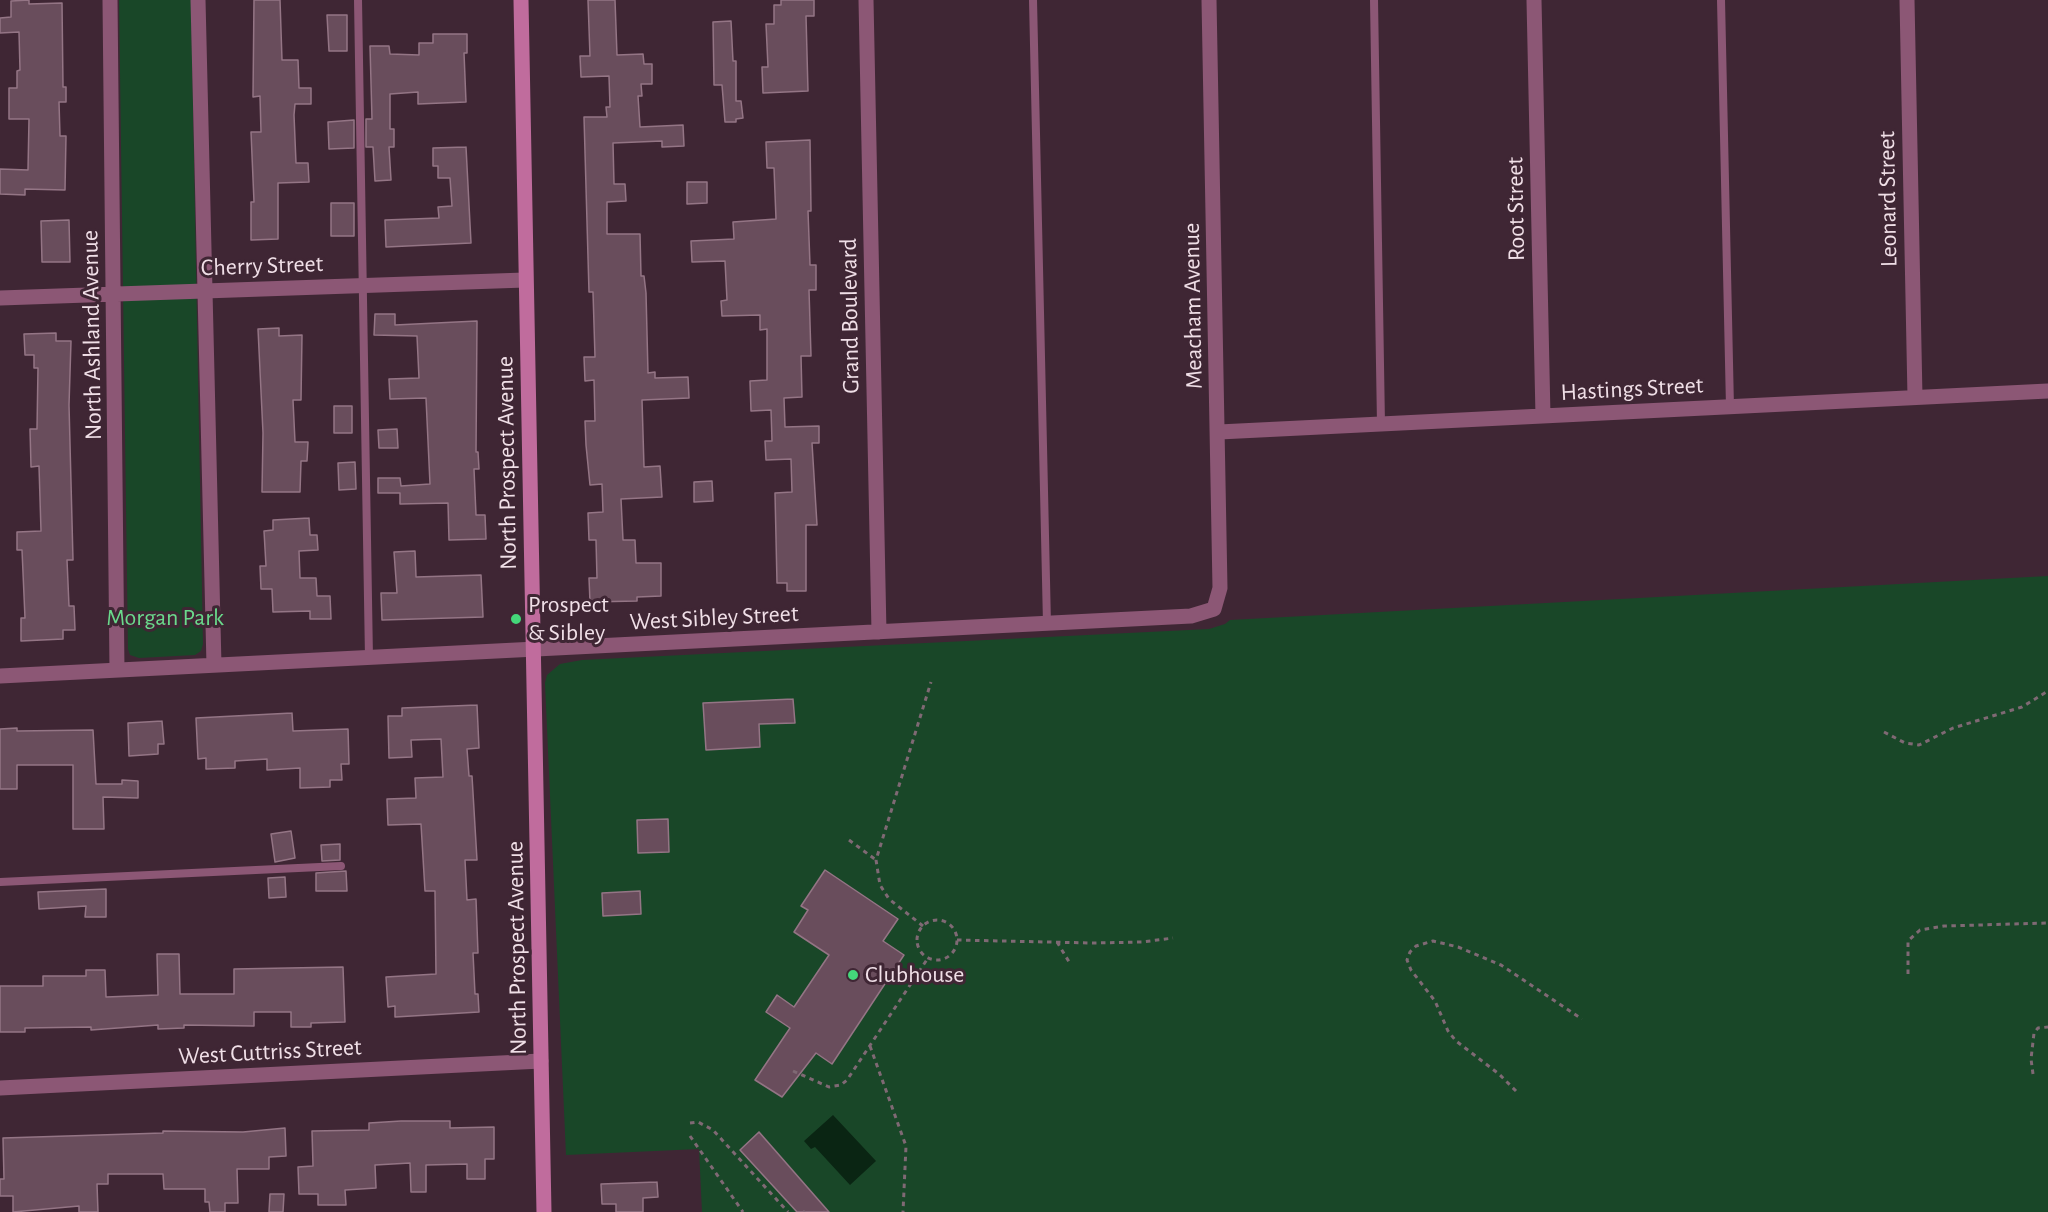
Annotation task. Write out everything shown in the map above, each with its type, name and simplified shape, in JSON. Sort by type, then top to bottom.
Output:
[{"type":"street","name":"North Ashland Avenue","points":[[110,0],[117,670]]},
{"type":"street","points":[[198,0],[214,665]]},
{"type":"street","name":"North Prospect Avenue","points":[[521,0],[544,1212]]},
{"type":"street","name":"Grand Boulevard","points":[[866,0],[879,632]]},
{"type":"street","name":"Meacham Avenue","points":[[1209,0],[1219,432],[1220,588],[1214,609]]},
{"type":"street","name":"Root Street","points":[[1534,0],[1543,416]]},
{"type":"street","name":"Leonard Street","points":[[1907,0],[1915,397]]},
{"type":"street","name":"Cherry Street","points":[[0,298],[525,279]]},
{"type":"street","name":"Hastings Street","points":[[1219,432],[2048,391]]},
{"type":"street","name":"West Sibley Street","points":[[0,675],[1047,624],[1191,616],[1214,609]]},
{"type":"street","name":"West Cuttriss Street","points":[[0,1088],[541,1061]]},
{"type":"lane","points":[[358,0],[369,658]]},
{"type":"lane","points":[[1033,0],[1047,624]]},
{"type":"lane","points":[[1374,0],[1381,424]]},
{"type":"lane","points":[[1721,0],[1730,407]]},
{"type":"lane","points":[[0,882],[341,866]]},
{"type":"path","points":[[923,926],[889,899],[880,885],[876,860],[931,682]]},
{"type":"path","points":[[1884,732],[1905,743],[1919,745],[1953,728],[2022,707],[2048,691]]},
{"type":"path","points":[[849,840],[876,860]]},
{"type":"path","points":[[934,920],[948,923],[953,928],[957,940],[956,947],[948,957],[942,960],[928,958],[917,944],[923,926],[934,920]]},
{"type":"path","points":[[1908,974],[1908,941],[1920,930],[1944,926],[2048,923]]},
{"type":"path","points":[[957,940],[1142,942],[1173,938]]},
{"type":"path","points":[[1516,1091],[1499,1074],[1452,1036],[1435,1001],[1411,970],[1407,960],[1416,945],[1433,941],[1458,947],[1501,965],[1582,1019]]},
{"type":"path","points":[[1057,942],[1071,965]]},
{"type":"path","points":[[793,1071],[820,1086],[835,1087],[847,1080],[928,958]]},
{"type":"path","points":[[2033,1074],[2031,1052],[2034,1033],[2038,1028],[2048,1027]]},
{"type":"path","points":[[870,1046],[906,1146],[903,1212]]},
{"type":"path","points":[[690,1122],[698,1122],[713,1130],[789,1212]]},
{"type":"path","points":[[690,1136],[743,1212]]},
{"type":"green space","name":"Morgan Park","points":[[119,0],[191,0],[203,644],[201,651],[195,655],[139,658],[130,655],[128,649]]},
{"type":"green space","points":[[2048,576],[2048,1212],[702,1212],[699,1149],[566,1155],[545,683],[547,675],[560,664],[582,660],[1209,629],[1230,620]]},
{"type":"shaded area","points":[[833,1115],[876,1161],[850,1185],[815,1147],[811,1149],[804,1141]]},
{"type":"building","points":[[29,0],[29,4],[62,3],[63,87],[66,87],[66,102],[59,102],[60,136],[66,136],[65,190],[25,189],[25,195],[0,194],[0,169],[28,170],[29,119],[9,119],[9,88],[17,88],[17,71],[20,70],[19,32],[0,33],[0,18],[11,17],[11,1]]},
{"type":"building","points":[[254,0],[280,0],[282,60],[298,60],[299,88],[311,88],[311,104],[295,104],[294,115],[296,163],[308,163],[309,182],[278,183],[278,239],[251,240],[251,202],[254,202],[251,132],[261,132],[260,96],[253,97]]},
{"type":"building","points":[[588,0],[615,0],[617,55],[643,54],[644,64],[652,64],[652,84],[641,84],[642,96],[638,96],[640,127],[683,125],[684,146],[662,147],[662,141],[613,143],[614,184],[625,184],[626,201],[607,202],[607,234],[640,234],[641,276],[644,276],[646,293],[648,373],[655,372],[655,378],[688,377],[689,398],[642,400],[644,467],[660,466],[662,497],[621,499],[623,540],[635,540],[636,563],[661,563],[661,596],[637,597],[637,601],[590,602],[589,578],[597,578],[596,540],[589,540],[588,513],[603,512],[602,484],[590,485],[586,445],[585,421],[595,421],[594,380],[585,381],[584,357],[595,357],[593,292],[589,292],[584,117],[607,117],[606,107],[610,107],[609,76],[581,77],[580,56],[590,56]]},
{"type":"building","points":[[781,0],[814,0],[814,16],[806,16],[808,91],[763,93],[762,67],[768,67],[766,24],[774,24],[774,5],[781,5]]},
{"type":"building","points":[[327,15],[347,15],[347,51],[329,51]]},
{"type":"building","points":[[731,21],[733,61],[736,61],[736,101],[741,101],[743,118],[736,119],[736,122],[725,122],[722,85],[714,85],[713,22]]},
{"type":"building","points":[[433,34],[467,34],[467,53],[464,53],[466,102],[418,104],[418,92],[390,94],[390,129],[394,129],[394,147],[389,147],[391,180],[375,181],[373,147],[366,147],[366,119],[372,119],[370,46],[389,46],[390,54],[419,55],[419,43],[433,43]]},
{"type":"building","points":[[354,120],[354,148],[329,149],[328,122]]},
{"type":"building","points":[[810,140],[811,211],[808,211],[810,265],[816,265],[816,290],[809,290],[811,356],[801,356],[802,397],[784,398],[785,427],[819,426],[819,443],[812,443],[817,525],[806,525],[806,591],[787,591],[787,583],[777,583],[775,493],[792,492],[791,459],[766,460],[765,441],[772,441],[771,410],[751,411],[750,381],[767,380],[767,329],[760,330],[760,315],[722,316],[721,301],[727,300],[725,261],[692,262],[691,241],[734,239],[733,222],[776,219],[774,168],[767,168],[766,142]]},
{"type":"building","points":[[466,147],[471,243],[386,247],[385,220],[439,218],[438,207],[452,206],[450,178],[438,178],[438,166],[433,166],[433,148]]},
{"type":"building","points":[[687,182],[707,182],[707,203],[687,204]]},
{"type":"building","points":[[331,203],[354,203],[354,236],[331,236]]},
{"type":"building","points":[[69,220],[70,262],[42,262],[41,221]]},
{"type":"building","points":[[375,314],[395,314],[395,325],[477,321],[476,452],[478,452],[479,469],[474,469],[476,515],[485,515],[486,539],[449,540],[448,503],[400,504],[400,493],[378,493],[378,478],[400,478],[401,486],[430,484],[426,398],[390,399],[389,379],[419,378],[417,336],[374,335]]},
{"type":"building","points":[[279,328],[279,336],[302,335],[301,400],[293,400],[295,442],[308,442],[307,461],[301,461],[300,492],[262,492],[263,433],[258,329]]},
{"type":"building","points":[[56,333],[56,341],[71,341],[69,405],[73,560],[67,560],[69,606],[74,606],[75,630],[63,630],[63,639],[21,641],[21,618],[25,618],[22,550],[17,550],[17,532],[41,531],[39,466],[31,467],[30,429],[37,429],[38,368],[34,368],[34,355],[25,355],[24,334]]},
{"type":"building","points":[[334,406],[352,406],[352,433],[334,433]]},
{"type":"building","points":[[397,429],[398,448],[379,448],[378,430]]},
{"type":"building","points":[[355,462],[356,489],[339,490],[338,463]]},
{"type":"building","points":[[712,481],[713,501],[694,502],[694,482]]},
{"type":"building","points":[[309,518],[310,535],[317,535],[318,550],[299,551],[300,578],[316,578],[317,596],[330,596],[331,619],[310,619],[310,611],[273,612],[272,589],[261,589],[260,566],[266,566],[264,531],[273,530],[273,520]]},
{"type":"building","points":[[415,551],[416,577],[481,575],[483,617],[382,620],[381,593],[397,593],[394,552]]},
{"type":"building","points":[[793,699],[795,723],[759,724],[760,747],[706,750],[703,703]]},
{"type":"building","points":[[477,705],[479,748],[467,749],[469,776],[472,776],[477,860],[465,860],[467,900],[476,899],[478,953],[473,953],[475,994],[478,994],[479,1012],[395,1017],[395,1006],[388,1007],[386,977],[436,974],[435,891],[425,891],[421,824],[388,825],[387,799],[416,798],[415,778],[443,777],[441,739],[411,740],[412,757],[389,758],[388,716],[402,716],[402,708]]},
{"type":"building","points":[[292,713],[293,731],[348,729],[349,764],[341,764],[342,780],[330,780],[330,787],[300,788],[300,768],[267,770],[267,759],[235,761],[235,768],[206,769],[206,758],[198,759],[196,718]]},
{"type":"building","points":[[162,721],[164,744],[158,744],[158,754],[129,756],[128,723]]},
{"type":"building","points":[[17,728],[17,731],[93,730],[96,784],[122,784],[122,780],[138,781],[138,798],[103,797],[104,829],[73,829],[73,765],[17,765],[17,789],[0,789],[0,729]]},
{"type":"building","points":[[668,819],[669,852],[638,853],[637,820]]},
{"type":"building","points":[[291,831],[295,858],[275,862],[271,834]]},
{"type":"building","points":[[340,844],[340,860],[322,861],[321,845]]},
{"type":"building","name":"Clubhouse","points":[[825,870],[898,919],[883,941],[904,955],[832,1064],[816,1053],[782,1097],[755,1080],[790,1028],[766,1012],[777,995],[794,1007],[829,955],[794,932],[808,910],[801,906]]},
{"type":"building","points":[[346,871],[347,891],[316,891],[316,873]]},
{"type":"building","points":[[285,877],[286,897],[269,898],[268,878]]},
{"type":"building","points":[[106,889],[106,917],[85,917],[86,906],[39,909],[38,892]]},
{"type":"building","points":[[640,891],[641,914],[603,916],[602,893]]},
{"type":"building","points":[[157,954],[179,954],[180,994],[234,994],[234,969],[343,967],[345,1022],[311,1023],[311,1027],[291,1027],[291,1012],[254,1012],[254,1026],[184,1025],[184,1028],[158,1029],[158,1025],[91,1030],[91,1027],[25,1028],[25,1032],[0,1032],[0,986],[43,986],[43,976],[86,976],[86,970],[105,970],[106,997],[158,995]]},
{"type":"building","points":[[450,1121],[450,1128],[494,1127],[494,1159],[485,1159],[485,1179],[467,1179],[467,1164],[426,1165],[426,1192],[411,1192],[410,1163],[375,1165],[376,1188],[345,1190],[346,1205],[318,1205],[318,1194],[299,1194],[298,1167],[313,1166],[312,1131],[369,1130],[369,1123]]},
{"type":"building","points":[[285,1128],[286,1156],[269,1157],[269,1169],[237,1169],[238,1203],[225,1203],[225,1212],[210,1212],[209,1202],[205,1202],[205,1189],[164,1189],[163,1174],[108,1174],[108,1184],[97,1184],[98,1212],[79,1212],[79,1206],[13,1212],[13,1196],[0,1196],[0,1179],[4,1179],[3,1138],[163,1133],[163,1131],[243,1132]]},
{"type":"building","points":[[759,1132],[829,1212],[797,1212],[740,1150]]},
{"type":"building","points":[[657,1182],[658,1197],[643,1198],[643,1212],[616,1212],[616,1204],[602,1204],[601,1184]]},
{"type":"building","points":[[270,1194],[284,1194],[283,1212],[269,1212]]},
{"type":"place","name":"Prospect & Sibley","points":[[516,619]]},
{"type":"place","name":"Clubhouse","points":[[853,975]]}]
